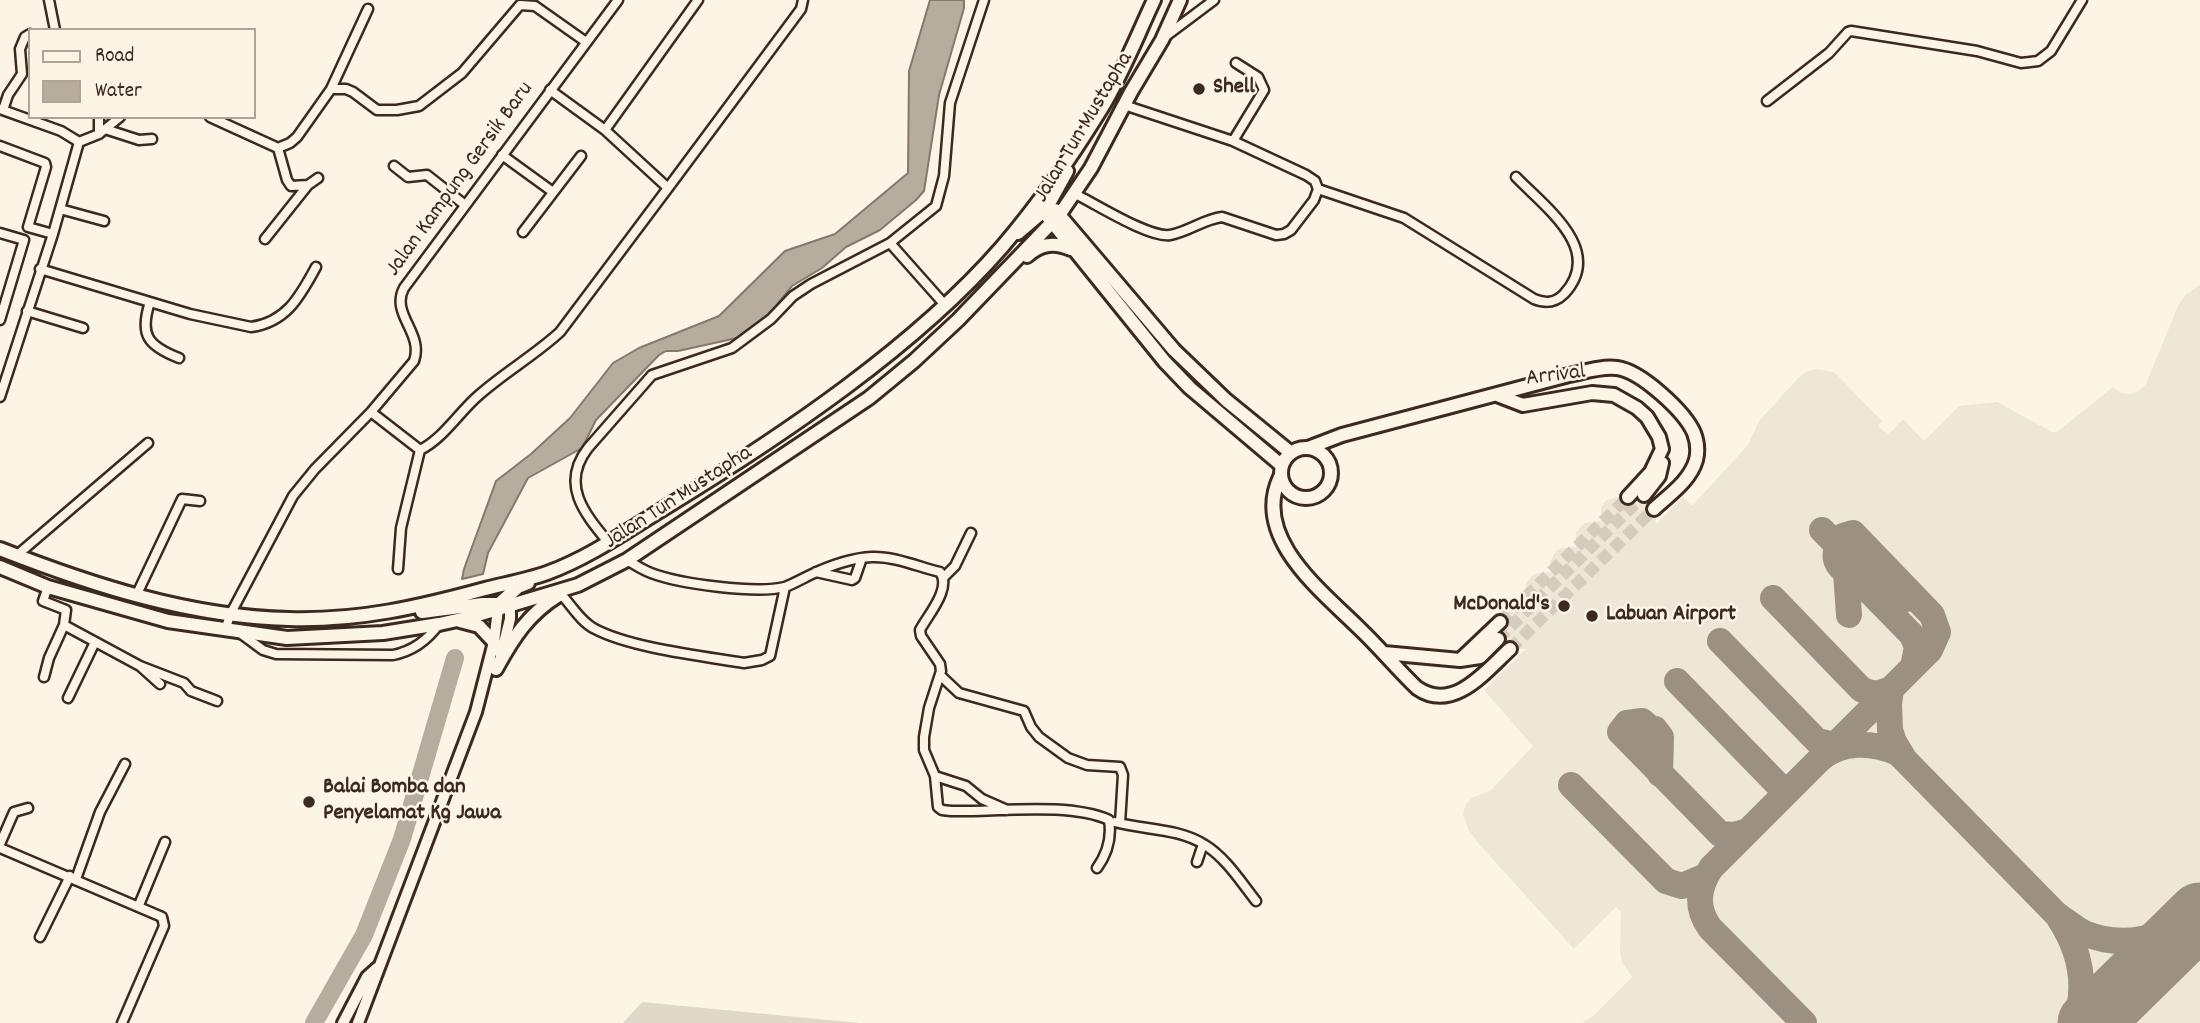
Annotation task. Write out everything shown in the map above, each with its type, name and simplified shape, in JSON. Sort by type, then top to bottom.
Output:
[{"type":"main road","points":[[476,712],[502,606],[518,587],[582,558],[710,480],[782,431],[867,370],[945,305],[1002,247],[1046,209],[1102,106],[1154,0]]},
{"type":"main road","name":"Jalan Tun Mustapha","points":[[0,567],[48,587],[168,621],[287,638],[383,633],[457,621],[578,585],[627,560],[869,398],[915,361],[1056,218],[1091,168],[1162,40],[1180,0]]},
{"type":"main road","points":[[1002,247],[1048,186],[1102,106]]},
{"type":"main road","points":[[1091,168],[1073,216],[1081,249],[1174,350],[1226,400],[1291,453]]},
{"type":"main road","points":[[1046,209],[1081,249],[1165,362],[1281,471],[1283,486],[1296,497],[1313,498],[1327,488],[1331,480],[1329,463],[1324,456],[1308,448]]},
{"type":"main road","points":[[983,293],[1000,283],[1028,254],[1042,246],[1059,244],[1081,249]]},
{"type":"main road","points":[[1510,649],[1459,693],[1436,697],[1417,688],[1302,571],[1285,548],[1274,510],[1276,486],[1291,453],[1331,438],[1604,368],[1626,370],[1642,378],[1667,401],[1694,433],[1696,461],[1690,473],[1654,509]]},
{"type":"main road","name":"Arrival","points":[[1496,395],[1522,405],[1592,393],[1614,395],[1647,417],[1659,437],[1662,449]]},
{"type":"main road","points":[[1644,495],[1659,476],[1662,449]]},
{"type":"main road","points":[[1628,497],[1651,472],[1662,449]]},
{"type":"main road","points":[[0,549],[135,596],[288,620],[429,612],[483,604],[502,606]]},
{"type":"main road","points":[[394,613],[545,573]]},
{"type":"main road","points":[[358,1023],[476,712],[496,669],[520,627],[540,607],[578,585]]},
{"type":"main road","points":[[496,669],[505,641],[502,606]]},
{"type":"main road","points":[[457,621],[479,626],[494,642]]},
{"type":"main road","points":[[1460,660],[1500,622]]},
{"type":"main road","points":[[1384,653],[1460,660],[1480,657],[1498,639]]},
{"type":"main road","points":[[343,1023],[367,977],[377,968]]},
{"type":"street","points":[[49,0],[55,28]]},
{"type":"street","name":"Jalan Kampung Gersik Baru","points":[[225,630],[231,613],[293,496],[314,469],[371,412],[414,361],[418,351],[414,335],[402,314],[399,300],[401,293],[618,0]]},
{"type":"street","points":[[605,131],[698,0]]},
{"type":"street","points":[[398,569],[401,528],[420,450],[435,441],[479,394],[539,352],[560,332],[801,9],[803,0]]},
{"type":"street","points":[[608,542],[579,499],[574,484],[576,468],[588,448],[652,375],[732,348],[771,319],[793,296],[890,243],[936,206],[945,167],[950,103],[984,0]]},
{"type":"street","points":[[1162,40],[1214,0]]},
{"type":"street","points":[[1767,101],[1829,53],[1851,31],[1977,51],[2021,62],[2038,61],[2051,51],[2082,0]]},
{"type":"street","points":[[331,89],[353,92],[377,110],[419,106],[462,73],[520,5],[529,4],[586,42]]},
{"type":"street","points":[[214,119],[278,148],[290,143],[331,89],[368,9]]},
{"type":"street","points":[[28,35],[20,49],[22,74],[1,109],[28,119]]},
{"type":"street","points":[[1233,141],[1264,90],[1258,77],[1236,63]]},
{"type":"street","points":[[550,90],[605,131],[668,188]]},
{"type":"street","points":[[1079,195],[1158,235],[1181,232],[1213,218],[1222,217],[1276,235],[1284,234],[1291,230],[1314,200],[1318,189],[1315,181],[1306,175],[1233,141],[1124,105]]},
{"type":"street","points":[[28,119],[61,131],[79,142]]},
{"type":"street","points":[[99,119],[102,132]]},
{"type":"street","points":[[79,142],[102,132],[118,119]]},
{"type":"street","points":[[102,132],[139,140],[152,139]]},
{"type":"street","points":[[0,397],[3,377],[52,234],[79,142]]},
{"type":"street","points":[[0,146],[45,163],[46,167],[0,320]]},
{"type":"street","points":[[278,148],[291,186],[308,185]]},
{"type":"street","points":[[502,155],[553,192]]},
{"type":"street","points":[[523,232],[581,156]]},
{"type":"street","points":[[394,166],[408,177],[427,175],[465,205]]},
{"type":"street","points":[[1318,189],[1404,218],[1534,299],[1551,302],[1559,299],[1574,283],[1579,256],[1570,234],[1516,177]]},
{"type":"street","points":[[265,239],[308,185],[317,178]]},
{"type":"street","points":[[60,209],[104,221]]},
{"type":"street","points":[[28,227],[52,234]]},
{"type":"street","points":[[0,233],[24,240]]},
{"type":"street","points":[[890,243],[945,305]]},
{"type":"street","points":[[40,269],[245,327],[261,326],[283,316],[293,306],[316,267]]},
{"type":"street","points":[[150,302],[143,323],[145,334],[150,342],[179,358]]},
{"type":"street","points":[[27,311],[83,328]]},
{"type":"street","points":[[371,412],[420,450]]},
{"type":"street","points":[[16,555],[148,443]]},
{"type":"street","points":[[135,596],[182,499],[200,501]]},
{"type":"street","points":[[971,533],[955,566],[944,577],[943,588],[920,630],[921,636],[940,664],[941,676],[929,708],[924,750],[934,776],[940,809],[1077,812],[1175,834],[1203,844],[1227,866],[1256,901]]},
{"type":"street","points":[[627,560],[652,573],[724,587],[785,587],[838,564],[875,557],[940,572],[944,577]]},
{"type":"street","points":[[816,572],[852,580],[862,558]]},
{"type":"street","points":[[44,677],[64,625],[66,610],[43,601],[48,587]]},
{"type":"street","points":[[561,594],[589,625],[604,633],[630,641],[744,663],[770,656],[785,587]]},
{"type":"street","points":[[240,633],[263,650],[276,654],[393,655],[409,651],[422,643],[439,624]]},
{"type":"street","points":[[64,625],[140,666],[184,683],[191,691],[217,701]]},
{"type":"street","points":[[68,698],[95,642]]},
{"type":"street","points":[[140,666],[160,684]]},
{"type":"street","points":[[941,676],[959,693],[1024,711],[1039,737],[1068,758],[1087,765],[1120,767],[1124,775],[1120,823]]},
{"type":"street","points":[[40,937],[73,878],[100,813],[125,764]]},
{"type":"street","points":[[934,776],[966,786],[982,799],[1010,811]]},
{"type":"street","points":[[27,808],[14,812],[0,846],[162,917],[164,926],[122,1023]]},
{"type":"street","points":[[1097,868],[1104,859],[1109,842],[1109,820]]},
{"type":"street","points":[[139,905],[165,842]]},
{"type":"street","points":[[1197,862],[1203,844]]},
{"type":"shaded area","points":[[2200,285],[2200,1023],[1582,1023],[1593,1016],[1632,977],[1622,962],[1621,912],[1616,907],[1574,949],[1479,844],[1468,829],[1463,814],[1466,804],[1472,798],[1491,790],[1533,746],[1484,690],[1526,649],[1498,649],[1500,609],[1505,601],[1525,596],[1526,583],[1534,574],[1551,572],[1550,562],[1556,551],[1576,547],[1576,532],[1585,523],[1601,521],[1601,508],[1606,500],[1628,495],[1652,495],[1656,524],[1683,497],[1692,506],[1748,445],[1759,421],[1806,372],[1817,369],[1834,372],[1882,421],[1878,426],[1888,435],[1903,419],[1924,441],[1959,406],[1997,402],[2052,432],[2057,432],[2113,387],[2121,393],[2130,394],[2139,391],[2146,384],[2178,306],[2186,294]]},
{"type":"shaded area","points":[[642,1002],[859,1023],[623,1023]]},
{"type":"water","points":[[930,0],[964,0],[964,8],[939,95],[924,191],[880,230],[846,247],[822,268],[792,286],[763,322],[737,338],[678,351],[666,351],[659,355],[596,420],[582,448],[528,478],[488,553],[483,574],[462,579],[496,481],[531,454],[570,418],[613,363],[639,348],[719,316],[785,251],[835,234],[908,173],[909,71]]},
{"type":"waterway","points":[[314,1023],[364,935],[402,839],[455,658]]},
{"type":"taxiway","points":[[1822,530],[1876,585],[1894,587],[1907,599]]},
{"type":"taxiway","points":[[1849,615],[1846,572],[1838,564],[1836,555],[1843,536],[1853,533],[1932,615],[1938,632],[1930,650],[1891,689],[1890,730],[1903,757]]},
{"type":"taxiway","points":[[1865,587],[1912,635],[1917,647],[1913,667]]},
{"type":"taxiway","points":[[1720,641],[1817,741],[1835,745],[1891,689],[1876,693],[1861,689],[1773,598]]},
{"type":"taxiway","points":[[1677,681],[1786,793]]},
{"type":"taxiway","points":[[1660,774],[1661,737],[1655,729],[1652,730],[1642,721],[1627,723],[1620,732],[1720,834],[1734,835],[1748,831]]},
{"type":"taxiway","points":[[1804,1023],[1710,928],[1700,905],[1701,890],[1711,868],[1819,760],[1847,746],[1868,745],[1898,753],[2056,914],[2084,933],[2114,940],[2144,939],[2173,929],[2200,915]]},
{"type":"taxiway","points":[[1571,785],[1666,881],[1682,886],[1706,876]]},
{"type":"taxiway","points":[[2059,918],[2072,943],[2080,969],[2081,995],[2075,1023]]},
{"type":"runway","points":[[2090,1023],[2200,915]]},
{"type":"tunnel","points":[[1498,639],[1644,495]]},
{"type":"tunnel","points":[[1500,622],[1628,497]]},
{"type":"tunnel","points":[[1510,649],[1654,509]]},
{"type":"place","name":"Shell","points":[[1199,89]]},
{"type":"place","name":"McDonald's","points":[[1564,606]]},
{"type":"place","name":"Labuan Airport","points":[[1592,616]]},
{"type":"place","name":"Balai Bomba dan Penyelamat Kg Jawa","points":[[309,802]]}]
